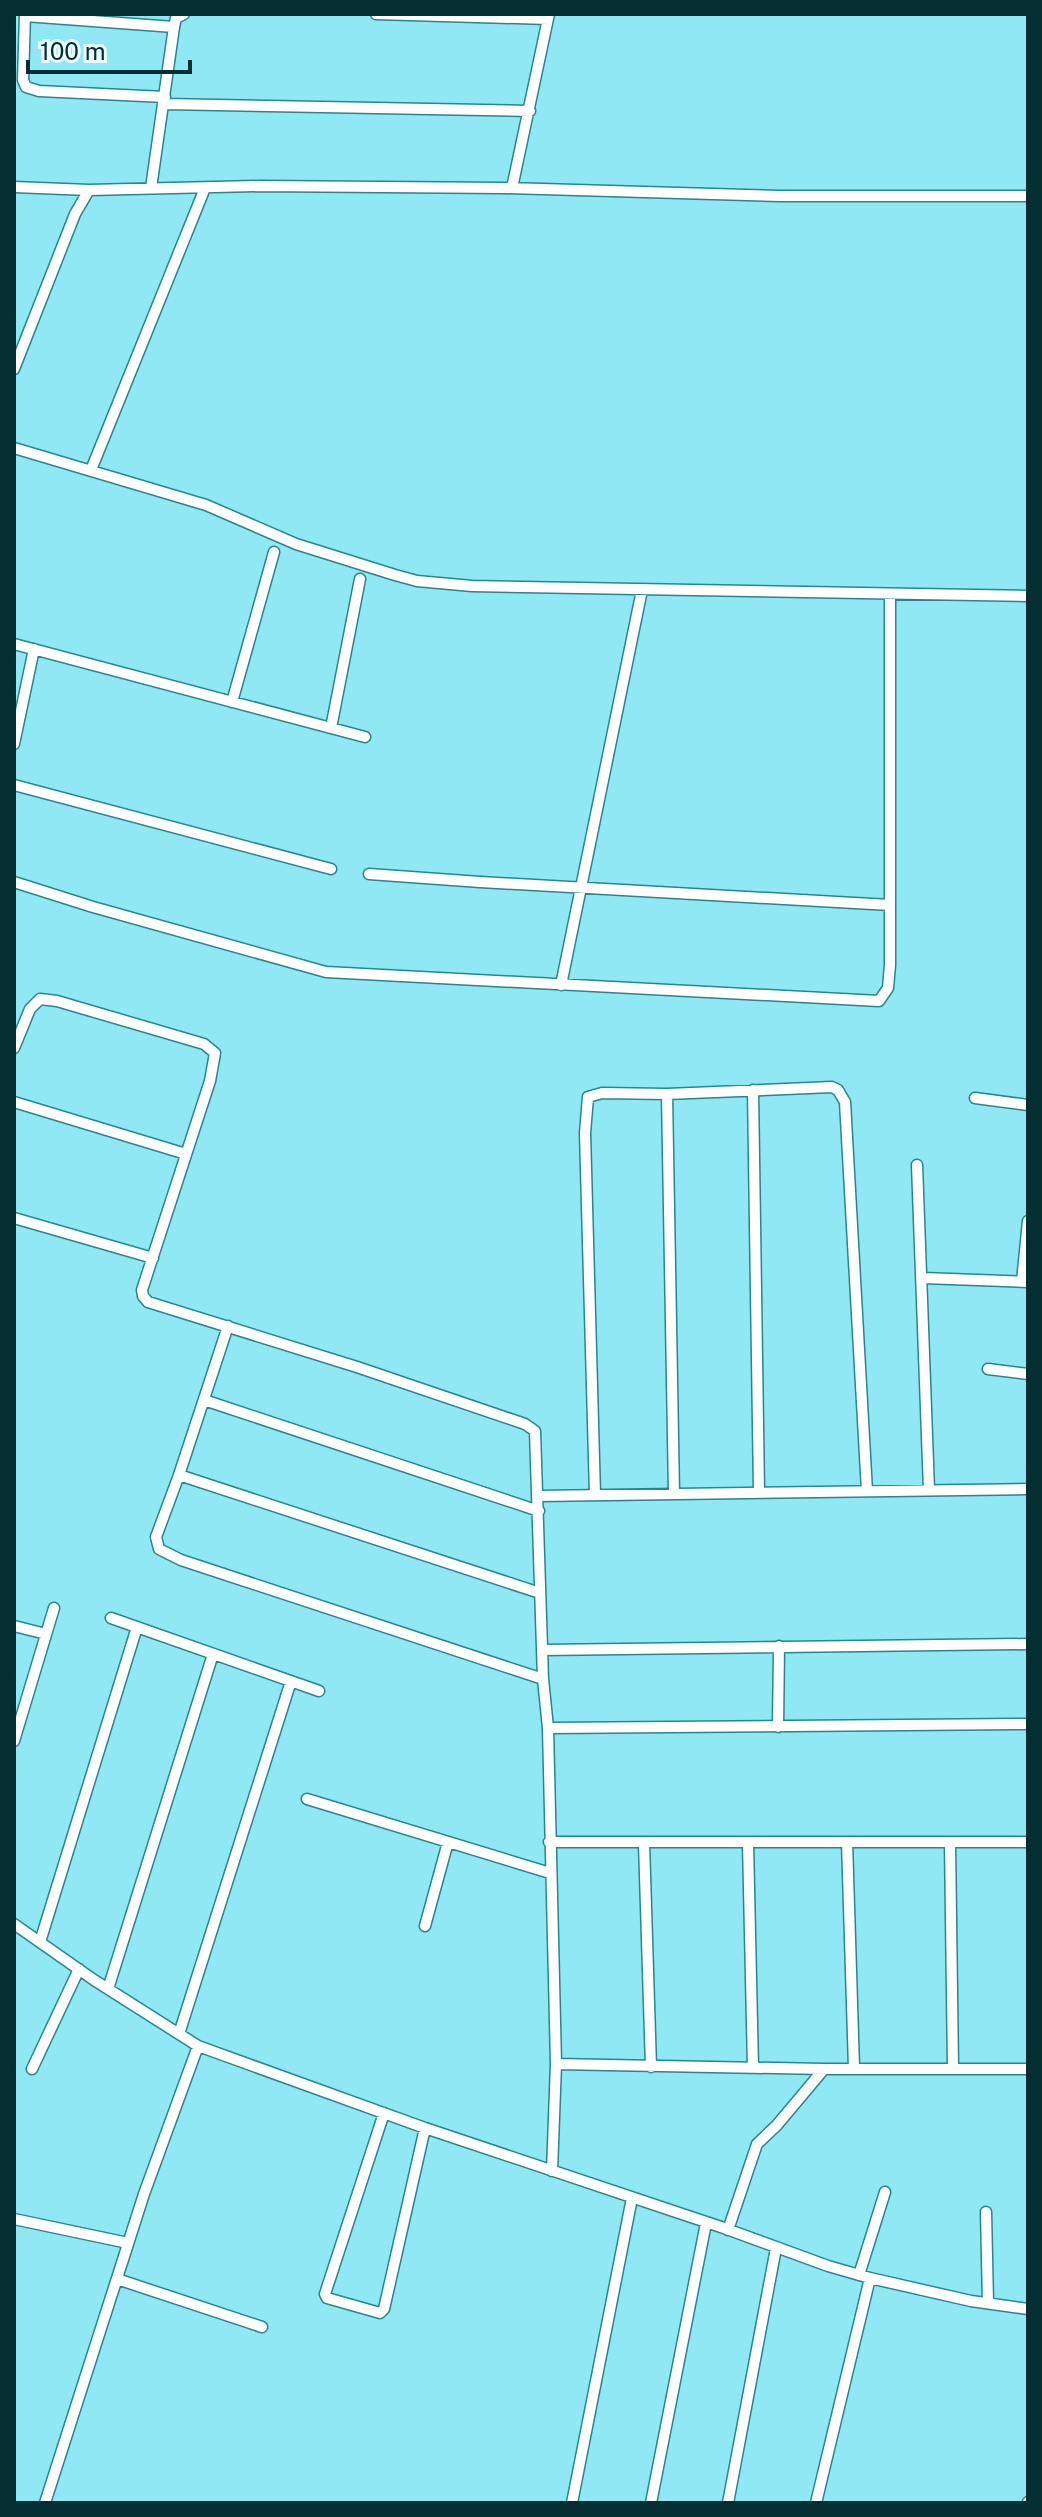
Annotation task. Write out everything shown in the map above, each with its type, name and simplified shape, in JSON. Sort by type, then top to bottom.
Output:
[{"type":"street","points":[[376,14],[549,16],[512,188]]},
{"type":"street","points":[[151,188],[164,100],[178,18],[25,15],[23,80],[26,87],[39,91],[164,100],[530,111]]},
{"type":"street","points":[[14,187],[89,190],[512,188],[780,196],[1028,196]]},
{"type":"street","points":[[91,470],[205,188]]},
{"type":"street","points":[[14,369],[75,214],[89,190]]},
{"type":"street","points":[[14,448],[206,505],[296,544],[417,581],[472,586],[1028,596]]},
{"type":"street","points":[[232,702],[274,552]]},
{"type":"street","points":[[331,728],[360,579]]},
{"type":"street","points":[[561,985],[642,590]]},
{"type":"street","points":[[14,882],[326,972],[879,1001],[888,988],[890,594]]},
{"type":"street","points":[[14,644],[365,737]]},
{"type":"street","points":[[14,744],[34,649]]},
{"type":"street","points":[[14,785],[331,869]]},
{"type":"street","points":[[369,874],[890,905]]},
{"type":"street","points":[[14,1048],[30,1009],[40,999],[72,1005],[212,1049],[215,1059],[210,1081],[142,1290],[148,1302],[357,1367],[532,1428],[537,1437],[556,2064],[552,2171]]},
{"type":"street","points":[[595,1495],[588,1097],[594,1094],[832,1087],[838,1090],[845,1102],[867,1491]]},
{"type":"street","points":[[753,1090],[759,1492]]},
{"type":"street","points":[[667,1094],[674,1494]]},
{"type":"street","points":[[975,1098],[1028,1105]]},
{"type":"street","points":[[14,1102],[186,1154]]},
{"type":"street","points":[[917,1165],[929,1490]]},
{"type":"street","points":[[14,1218],[153,1258]]},
{"type":"street","points":[[923,1278],[1025,1282],[1028,1221]]},
{"type":"street","points":[[228,1326],[156,1537],[156,1544],[163,1554],[543,1679]]},
{"type":"street","points":[[988,1369],[1028,1374]]},
{"type":"street","points":[[204,1400],[539,1511]]},
{"type":"street","points":[[179,1475],[540,1593]]},
{"type":"street","points":[[538,1496],[1028,1489]]},
{"type":"street","points":[[14,1741],[19,1706],[54,1608]]},
{"type":"street","points":[[111,1618],[319,1691]]},
{"type":"street","points":[[14,1626],[46,1634]]},
{"type":"street","points":[[40,1942],[137,1627]]},
{"type":"street","points":[[542,1650],[1028,1644]]},
{"type":"street","points":[[778,1727],[779,1646]]},
{"type":"street","points":[[108,1989],[213,1654]]},
{"type":"street","points":[[179,2034],[291,1681]]},
{"type":"street","points":[[548,1728],[1028,1724]]},
{"type":"street","points":[[307,1799],[550,1873]]},
{"type":"street","points":[[425,1926],[448,1842]]},
{"type":"street","points":[[549,1842],[1028,1842]]},
{"type":"street","points":[[847,1842],[854,2068]]},
{"type":"street","points":[[950,1842],[953,2068]]},
{"type":"street","points":[[644,1843],[651,2067]]},
{"type":"street","points":[[748,1843],[753,2068]]},
{"type":"street","points":[[14,1924],[198,2046],[425,2128],[776,2248],[865,2276],[1028,2309]]},
{"type":"street","points":[[32,2069],[79,1969]]},
{"type":"street","points":[[45,2503],[128,2243],[198,2046]]},
{"type":"street","points":[[556,2064],[1028,2069]]},
{"type":"street","points":[[728,2230],[748,2163],[757,2144],[824,2069]]},
{"type":"street","points":[[384,2113],[325,2294],[327,2298],[380,2313],[383,2311],[425,2128]]},
{"type":"street","points":[[816,2503],[885,2192]]},
{"type":"street","points":[[572,2503],[632,2198]]},
{"type":"street","points":[[986,2212],[988,2303]]},
{"type":"street","points":[[14,2219],[128,2243]]},
{"type":"street","points":[[651,2503],[706,2223]]},
{"type":"street","points":[[728,2503],[776,2248]]},
{"type":"street","points":[[117,2279],[262,2327]]}]
